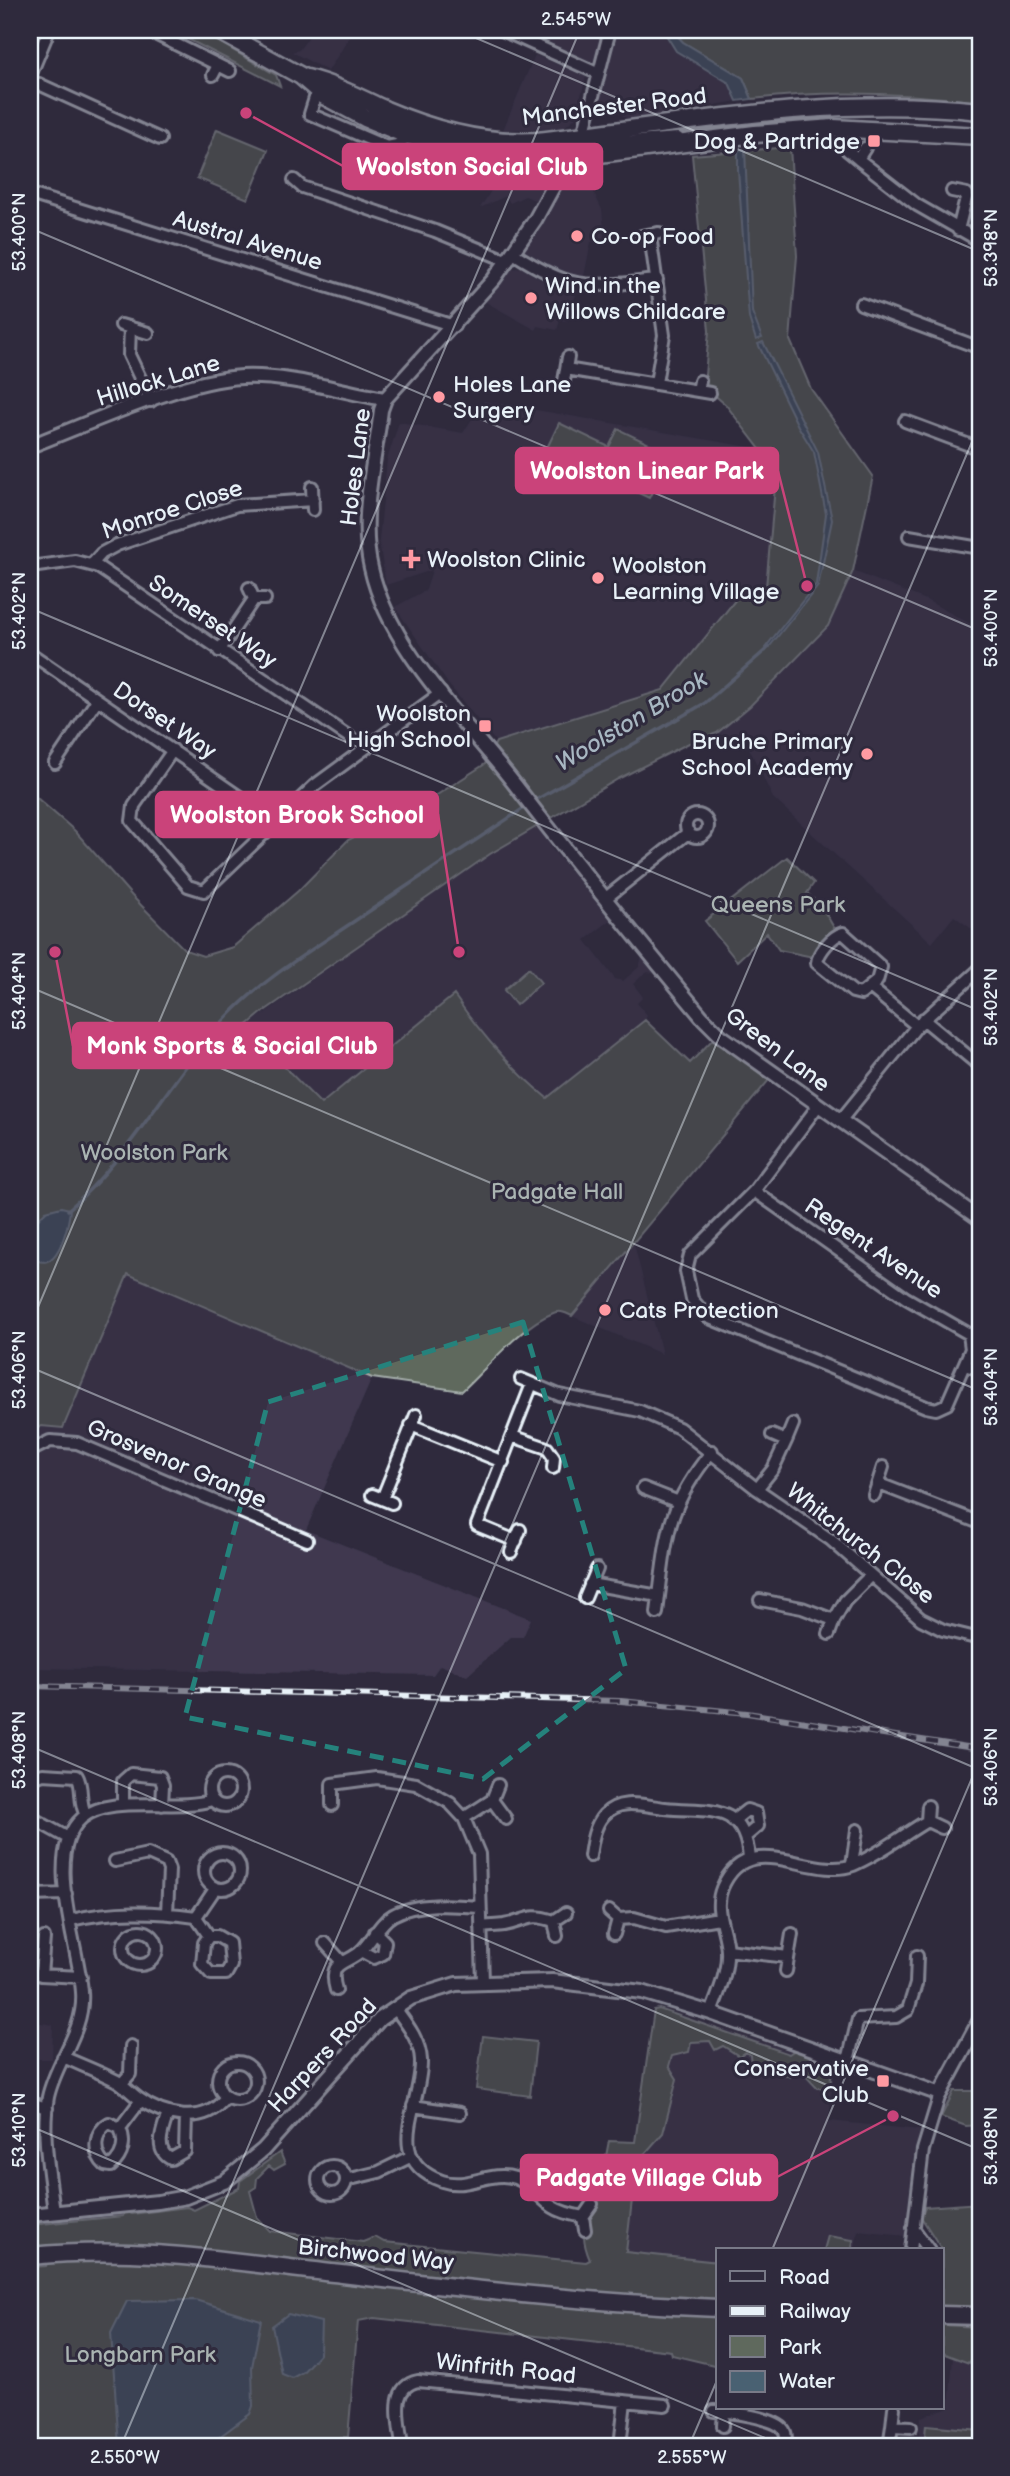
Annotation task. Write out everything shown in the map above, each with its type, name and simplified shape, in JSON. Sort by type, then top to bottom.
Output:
[{"type":"main road","name":"Manchester Road","points":[[217,30],[318,85],[365,118],[409,136],[487,155],[568,158],[755,134],[833,128],[980,136]]},
{"type":"main road","name":"Manchester Road","points":[[318,85],[414,120],[471,136],[531,141],[756,112],[838,105],[902,105],[980,111]]},
{"type":"main road","name":"Birchwood Way","points":[[30,2256],[126,2252],[197,2255],[342,2274],[716,2308]]},
{"type":"main road","points":[[944,2315],[980,2316]]},
{"type":"street","points":[[50,30],[30,78],[160,139]]},
{"type":"street","points":[[147,30],[215,70],[230,71]]},
{"type":"street","points":[[502,30],[597,73]]},
{"type":"street","points":[[610,30],[581,136],[585,142],[594,144],[657,138],[723,138]]},
{"type":"street","name":"Manchester Road","points":[[318,85],[310,114],[387,147],[397,145],[409,136]]},
{"type":"street","name":"Holes Lane","points":[[533,809],[398,635],[382,604],[371,567],[368,517],[385,399],[454,326],[510,257],[581,136]]},
{"type":"street","points":[[858,159],[865,148]]},
{"type":"street","points":[[847,149],[918,205],[980,241]]},
{"type":"street","points":[[294,180],[302,187],[510,257],[572,284],[595,286],[657,280]]},
{"type":"street","points":[[952,191],[980,197]]},
{"type":"street","name":"Austral Avenue","points":[[30,194],[454,326]]},
{"type":"street","points":[[958,230],[967,194]]},
{"type":"street","points":[[651,235],[664,335],[656,383]]},
{"type":"street","points":[[861,304],[980,348]]},
{"type":"street","points":[[148,333],[126,326],[129,355],[151,401]]},
{"type":"street","points":[[564,382],[567,363],[656,383],[703,388]]},
{"type":"street","name":"Hillock Lane","points":[[30,446],[151,401],[214,381],[243,377],[279,379],[385,399]]},
{"type":"street","points":[[905,421],[980,449]]},
{"type":"street","name":"Monroe Close","points":[[92,564],[102,553],[117,545],[237,505],[313,505],[312,487]]},
{"type":"street","points":[[909,536],[980,548]]},
{"type":"street","points":[[30,566],[75,561],[92,564]]},
{"type":"street","name":"Somerset Way","points":[[92,564],[364,747]]},
{"type":"street","points":[[219,651],[260,599],[249,588]]},
{"type":"street","name":"Dorset Way","points":[[30,653],[276,821]]},
{"type":"street","points":[[173,750],[134,806],[132,821],[191,889],[199,892],[213,886],[314,786],[441,693]]},
{"type":"street","points":[[55,763],[97,700]]},
{"type":"street","name":"Green Lane","points":[[533,809],[702,1017],[721,1036],[980,1219]]},
{"type":"street","points":[[606,898],[689,832]]},
{"type":"street","points":[[846,934],[879,964],[880,975],[871,988],[857,993],[819,966],[817,957],[836,935],[846,934]]},
{"type":"street","points":[[840,1121],[920,1023],[971,980],[980,969]]},
{"type":"street","points":[[871,988],[980,1066]]},
{"type":"street","points":[[818,1106],[754,1191],[690,1255],[686,1271],[692,1300],[701,1313],[926,1407],[940,1408],[949,1401],[965,1365],[980,1370]]},
{"type":"street","name":"Regent Avenue","points":[[754,1191],[906,1298],[971,1338],[972,1345],[965,1365]]},
{"type":"street","name":"Whitchurch Close","points":[[512,1436],[526,1382],[566,1397],[640,1411],[678,1428],[712,1451],[757,1489],[831,1540],[921,1619],[943,1630],[980,1639]]},
{"type":"street","points":[[382,1499],[413,1420],[502,1462]]},
{"type":"street","name":"Whitchurch Close","points":[[757,1489],[773,1469],[793,1424]]},
{"type":"street","points":[[772,1435],[786,1441]]},
{"type":"street","points":[[477,1525],[512,1436],[547,1448],[554,1458],[552,1468]]},
{"type":"street","name":"Grosvenor Grange","points":[[30,1451],[50,1441],[77,1443],[307,1540]]},
{"type":"street","points":[[657,1613],[666,1538],[676,1501],[712,1451]]},
{"type":"street","points":[[874,1495],[883,1467]]},
{"type":"street","points":[[879,1484],[980,1523]]},
{"type":"street","points":[[643,1488],[676,1501]]},
{"type":"street","points":[[466,1520],[516,1541]]},
{"type":"street","points":[[585,1598],[597,1569]]},
{"type":"street","points":[[829,1634],[845,1601],[871,1575]]},
{"type":"street","points":[[590,1584],[659,1596]]},
{"type":"street","points":[[760,1600],[802,1608],[834,1620]]},
{"type":"street","points":[[331,1771],[332,1805]]},
{"type":"street","points":[[30,1779],[43,1774],[77,1776],[80,1802],[86,1815]]},
{"type":"street","points":[[123,1805],[123,1781],[131,1774],[160,1777],[162,1805]]},
{"type":"street","points":[[332,1784],[377,1778],[416,1784],[450,1803],[464,1818],[479,1854],[482,1876],[479,1906],[483,1982]]},
{"type":"street","points":[[464,1818],[492,1800],[498,1785]]},
{"type":"street","points":[[54,2213],[45,2134],[47,2108],[63,2057],[73,2040],[80,2012],[81,1978],[66,1894],[64,1861],[68,1838],[86,1815],[123,1805],[195,1804],[212,1800]]},
{"type":"street","points":[[492,1800],[506,1819]]},
{"type":"street","points":[[590,1856],[593,1836],[604,1815],[628,1804],[669,1809],[712,1809],[733,1821],[745,1837],[749,1859]]},
{"type":"street","points":[[927,1821],[928,1806]]},
{"type":"street","points":[[733,1821],[747,1810],[756,1813],[758,1826],[745,1837]]},
{"type":"street","points":[[30,1817],[68,1838]]},
{"type":"street","points":[[927,1821],[942,1828]]},
{"type":"street","points":[[711,2013],[722,1980],[727,1950],[719,1918],[722,1887],[731,1873],[749,1859],[765,1857],[826,1867],[852,1865],[927,1821]]},
{"type":"street","points":[[852,1865],[857,1830]]},
{"type":"street","points":[[115,1861],[148,1854],[166,1862],[169,1870],[167,1913]]},
{"type":"street","points":[[196,1917],[215,1889]]},
{"type":"street","points":[[30,1895],[66,1894]]},
{"type":"street","points":[[336,1990],[334,1975],[341,1961],[361,1951],[375,1932],[393,1915],[404,1911],[479,1906]]},
{"type":"street","points":[[609,1910],[618,1919]]},
{"type":"street","points":[[71,1920],[118,1912],[167,1913],[196,1917],[209,1936]]},
{"type":"street","points":[[145,1931],[154,1912]]},
{"type":"street","points":[[481,1927],[507,1924],[527,1916],[554,1921],[566,1913]]},
{"type":"street","points":[[618,1919],[634,1917],[666,1927],[719,1918]]},
{"type":"street","points":[[614,1934],[618,1919]]},
{"type":"street","points":[[554,1921],[557,1936]]},
{"type":"street","points":[[361,1951],[374,1958],[383,1954],[385,1942],[375,1932]]},
{"type":"street","points":[[786,1971],[792,1934]]},
{"type":"street","points":[[44,1938],[41,1975],[81,1978]]},
{"type":"street","points":[[326,1944],[341,1961]]},
{"type":"street","points":[[727,1950],[788,1957]]},
{"type":"street","points":[[848,2062],[858,2019],[896,2017],[908,2010],[916,1984],[917,1956]]},
{"type":"street","name":"Harpers Road","points":[[30,2215],[177,2199],[224,2182],[263,2150],[367,2031],[395,2008],[435,1989],[483,1982],[552,1981],[597,1985],[671,2000],[940,2094]]},
{"type":"street","points":[[395,2008],[420,2051],[421,2071],[408,2139],[412,2156],[421,2168],[444,2182],[456,2185],[495,2176],[515,2178],[533,2188],[555,2209],[583,2217]]},
{"type":"street","points":[[911,2248],[923,2150],[940,2094],[980,2020]]},
{"type":"street","points":[[122,2083],[130,2074],[131,2046]]},
{"type":"street","points":[[63,2057],[122,2083],[141,2100],[168,2113],[186,2116],[208,2113],[225,2098]]},
{"type":"street","points":[[120,2128],[141,2100]]},
{"type":"street","points":[[30,2103],[47,2108]]},
{"type":"street","points":[[413,2106],[460,2113]]},
{"type":"street","points":[[168,2113],[161,2147],[164,2155],[172,2159],[185,2151],[186,2116]]},
{"type":"street","points":[[346,2180],[379,2172],[412,2156]]},
{"type":"street","points":[[585,2230],[583,2217],[592,2204]]},
{"type":"street","points":[[913,2228],[928,2248]]},
{"type":"street","name":"Winfrith Road","points":[[401,2446],[399,2397],[402,2389],[413,2382],[665,2405]]},
{"type":"street","points":[[620,2446],[625,2401]]},
{"type":"street","points":[[889,2446],[894,2410]]},
{"type":"street","points":[[723,2426],[719,2411],[781,2426],[786,2435],[785,2446]]},
{"type":"street","points":[[892,2426],[911,2427]]},
{"type":"highlighted area","points":[[523,1322],[626,1669],[483,1779],[185,1717],[268,1402]]},
{"type":"shaded area","points":[[314,30],[354,30],[328,71],[292,52],[299,50]]},
{"type":"shaded area","points":[[525,30],[663,30],[666,37],[729,84],[737,101],[629,120],[599,98],[605,71]]},
{"type":"shaded area","points":[[535,55],[586,77],[575,118],[563,128],[503,130]]},
{"type":"shaded area","points":[[507,166],[584,171],[602,210],[605,240],[591,242],[583,281],[567,278],[523,253],[523,247],[547,205],[525,196],[510,203],[506,196],[480,208]]},
{"type":"shaded area","name":"Wind in the Willows Childcare","points":[[522,267],[540,279],[576,294],[567,321],[560,320],[557,330],[538,326],[536,330],[484,301],[511,269]]},
{"type":"shaded area","name":"Woolston Learning Village","points":[[484,401],[778,452],[766,588],[745,588],[663,690],[496,742],[449,685],[395,607],[426,590],[432,570],[386,585],[379,541],[387,460],[399,422],[463,433]]},
{"type":"shaded area","name":"Bruche Primary School Academy","points":[[853,571],[926,600],[980,629],[980,935],[954,916],[932,943],[773,798],[749,748],[717,733],[775,682],[828,626]]},
{"type":"shaded area","points":[[540,826],[550,839],[550,847],[612,919],[585,940],[615,979],[623,981],[639,967],[642,957],[654,973],[646,972],[633,984],[643,997],[637,1003],[647,1015],[645,1020],[547,1098],[517,1074],[475,1026],[454,995],[321,1104],[245,1027],[490,854]]},
{"type":"shaded area","points":[[634,1244],[662,1354],[572,1316]]},
{"type":"shaded area","points":[[128,1273],[372,1378],[306,1530],[531,1619],[523,1637],[511,1637],[467,1676],[440,1665],[433,1675],[30,1668],[30,1434],[41,1426],[64,1428]]},
{"type":"shaded area","points":[[657,2007],[834,2066],[829,2121],[920,2130],[913,2161],[905,2236],[858,2231],[855,2248],[716,2248],[716,2269],[622,2257]]},
{"type":"shaded area","points":[[30,2021],[53,2025],[52,2059],[30,2059]]},
{"type":"shaded area","points":[[980,2331],[980,2446],[918,2446],[921,2417],[949,2407],[955,2333]]},
{"type":"green space","points":[[170,30],[198,30],[276,75],[280,86]]},
{"type":"green space","points":[[672,30],[980,30],[980,102],[866,94],[809,94],[752,99],[743,78],[683,42]]},
{"type":"green space","points":[[217,129],[268,150],[248,199],[197,178]]},
{"type":"green space","points":[[790,147],[797,256],[790,340],[811,389],[873,476],[853,571],[828,626],[750,706],[717,733],[689,743],[618,779],[490,854],[245,1027],[321,1104],[454,995],[497,1050],[547,1098],[645,1020],[690,1063],[713,1039],[769,1080],[572,1316],[557,1312],[528,1328],[462,1391],[372,1378],[128,1274],[63,1428],[41,1426],[30,1434],[30,792],[75,831],[132,896],[185,950],[203,956],[233,947],[298,891],[348,840],[426,802],[485,764],[496,742],[663,690],[745,588],[766,587],[778,453],[760,449],[726,405],[704,386],[709,331],[692,155]]},
{"type":"green space","points":[[559,423],[609,447],[618,429],[670,454],[649,498],[546,450]]},
{"type":"green space","name":"Queens Park","points":[[787,857],[814,883],[807,893],[821,906],[836,931],[813,957],[779,950],[767,933],[737,961],[705,921]]},
{"type":"green space","points":[[529,968],[541,983],[516,1005],[504,990]]},
{"type":"green space","points":[[659,2009],[789,2054],[799,2047],[815,2053],[819,2059],[836,2062],[838,2068],[831,2076],[830,2088],[817,2088],[804,2074],[795,2072],[790,2077],[756,2066],[751,2064],[750,2055],[745,2052],[739,2056],[723,2046],[715,2050],[710,2041],[691,2042],[689,2052],[672,2056],[669,2066],[677,2079],[663,2133],[641,2158],[635,2174],[626,2252],[716,2262],[716,2304],[30,2252],[30,2225],[123,2216],[125,2211],[132,2214],[187,2207],[194,2210],[239,2188],[240,2181],[280,2152],[285,2164],[274,2170],[269,2166],[257,2178],[256,2187],[250,2191],[257,2217],[270,2231],[363,2242],[375,2237],[384,2242],[586,2262],[590,2260],[584,2233],[598,2196],[609,2141],[635,2142],[654,2010]]},
{"type":"green space","points":[[483,2036],[536,2042],[530,2096],[476,2089]]},
{"type":"green space","points":[[954,2091],[980,2091],[980,2125],[966,2126],[941,2117]]},
{"type":"green space","points":[[980,2203],[980,2307],[944,2307],[944,2248],[941,2248],[921,2217],[925,2207]]},
{"type":"green space","points":[[828,2236],[853,2240],[852,2248],[825,2248]]},
{"type":"green space","name":"Longbarn Park","points":[[128,2259],[544,2302],[716,2316],[716,2366],[672,2355],[671,2351],[374,2318],[358,2321],[348,2437],[340,2437],[339,2446],[30,2446],[30,2267],[46,2266],[47,2263]]},
{"type":"green space","points":[[944,2325],[980,2327],[980,2356],[974,2355],[969,2363],[944,2354]]},
{"type":"green space","points":[[926,2425],[980,2430],[980,2446],[924,2446]]},
{"type":"water","points":[[663,30],[672,30],[683,42],[743,78],[752,99],[737,101],[729,83],[676,51]]},
{"type":"water","points":[[745,149],[752,312],[762,338],[756,340],[749,318],[738,170],[738,150]]},
{"type":"water","points":[[763,342],[818,452],[832,520],[818,586],[766,651],[765,648],[816,584],[826,514],[814,452],[798,426],[758,344]]},
{"type":"water","points":[[61,1207],[70,1209],[67,1228],[59,1249],[47,1261],[39,1261],[30,1254],[31,1227],[46,1211]]},
{"type":"water","points":[[195,2300],[261,2320],[252,2367],[253,2406],[250,2414],[207,2446],[119,2446],[111,2333],[127,2301]]},
{"type":"water","points":[[288,2314],[321,2322],[320,2353],[303,2372],[292,2378],[282,2374],[272,2326]]},
{"type":"waterway","name":"Woolston Brook","points":[[534,801],[705,703],[769,647]]},
{"type":"waterway","name":"Woolston Brook","points":[[68,1210],[112,1165],[206,1041],[240,1004],[302,956],[527,806]]},
{"type":"railway","points":[[30,1686],[621,1701],[747,1713],[980,1749]]},
{"type":"place","name":"Woolston Social Club","points":[[246,113]]},
{"type":"place","name":"Dog & Partridge","points":[[874,141]]},
{"type":"place","name":"Co-op Food","points":[[577,236]]},
{"type":"place","name":"Wind in the Willows Childcare","points":[[531,298]]},
{"type":"place","name":"Holes Lane Surgery","points":[[439,397]]},
{"type":"place","name":"Woolston Clinic","points":[[411,559]]},
{"type":"place","name":"Woolston Learning Village","points":[[598,578]]},
{"type":"place","name":"Woolston Linear Park","points":[[807,586]]},
{"type":"place","name":"Woolston High School","points":[[485,726]]},
{"type":"place","name":"Bruche Primary School Academy","points":[[867,754]]},
{"type":"place","name":"Monk Sports & Social Club","points":[[55,952]]},
{"type":"place","name":"Woolston Brook School","points":[[459,952]]},
{"type":"place","name":"Cats Protection","points":[[605,1310]]},
{"type":"place","name":"Conservative Club","points":[[883,2081]]},
{"type":"place","name":"Padgate Village Club","points":[[893,2116]]},
{"type":"park label","name":"Woolston Park","points":[[154,1152]]},
{"type":"park label","name":"Padgate Hall","points":[[557,1191]]}]
